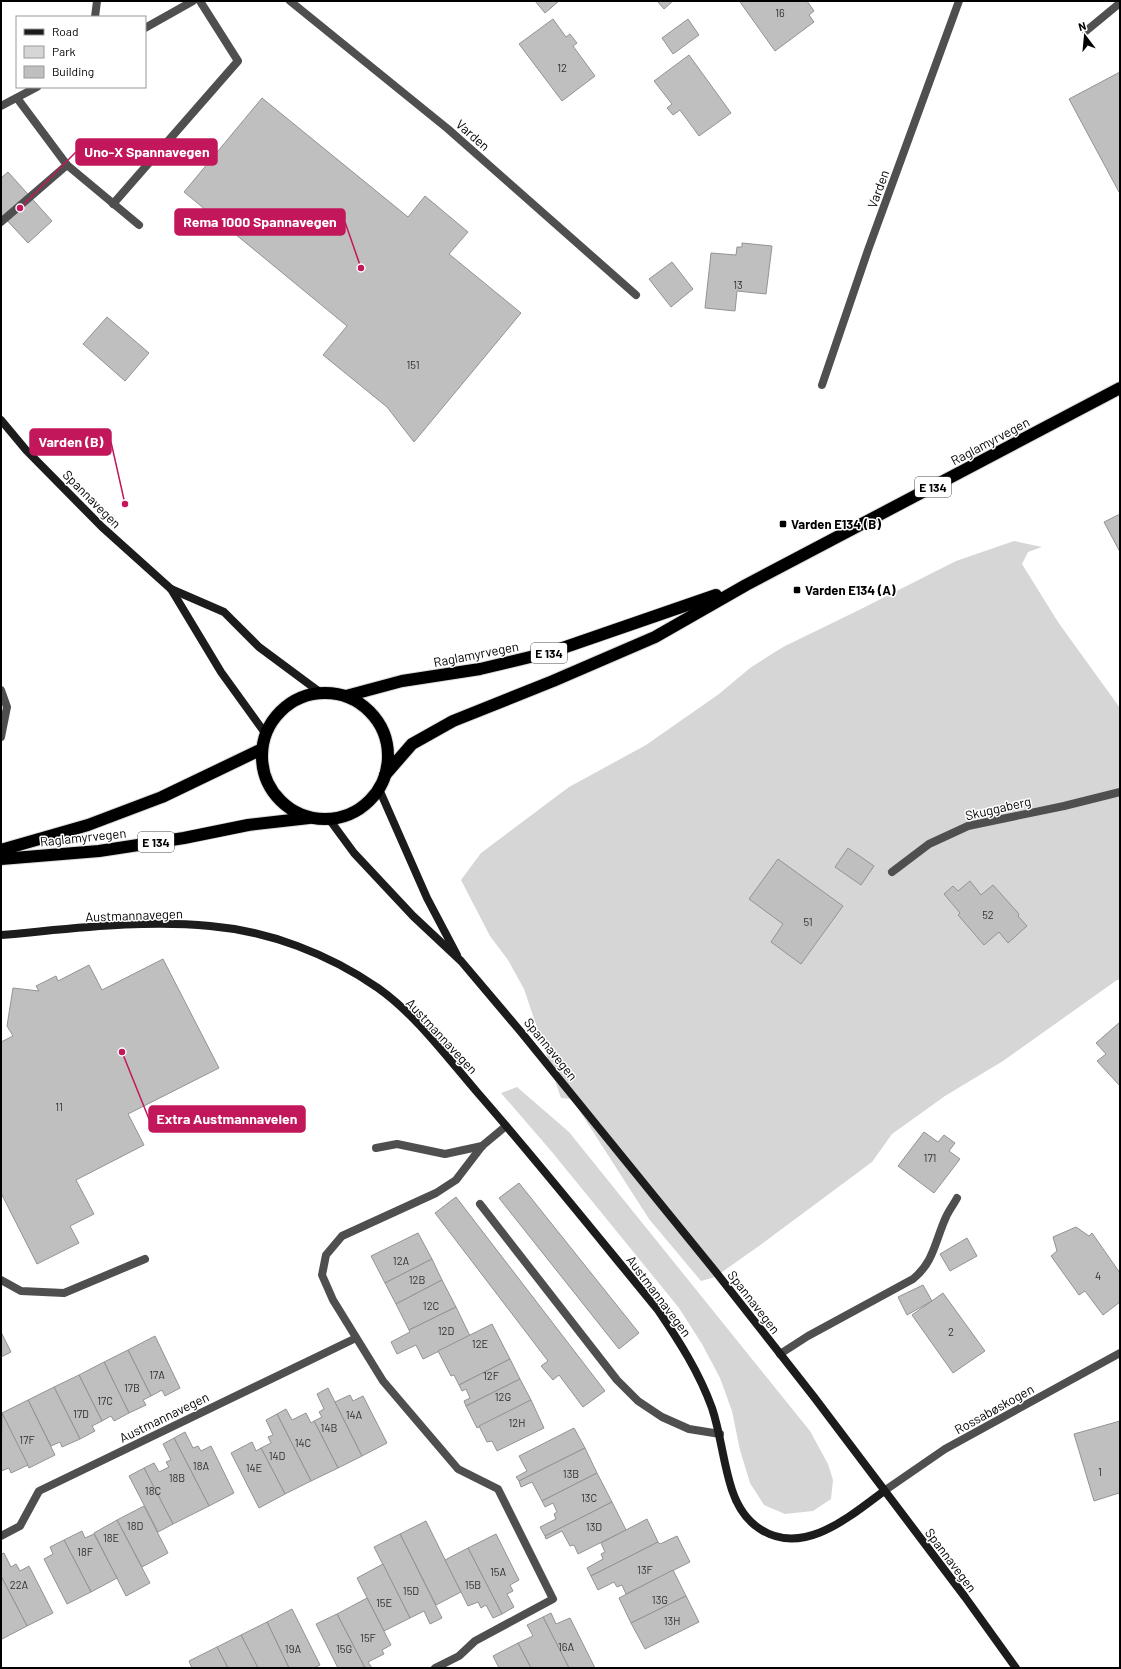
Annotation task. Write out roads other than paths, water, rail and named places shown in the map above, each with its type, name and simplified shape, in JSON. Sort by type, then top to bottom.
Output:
[{"type":"highway","name":"Raglamyrvegen","points":[[385,775],[412,744],[453,721],[553,681],[655,637],[746,585],[1120,388]]},
{"type":"highway","name":"Raglamyrvegen","points":[[346,696],[402,681],[480,668],[551,652],[746,585]]},
{"type":"highway","name":"E 134","points":[[321,693],[334,693],[346,696],[363,705],[377,720],[385,737],[388,756],[385,775],[379,789],[366,804],[349,814],[329,819],[310,818],[293,811],[279,800],[268,785],[262,767],[262,749],[265,733],[274,718],[287,705],[303,697],[321,693]]},
{"type":"highway","name":"Raglamyrvegen","points":[[1,850],[88,825],[162,797],[262,749]]},
{"type":"highway","name":"Raglamyrvegen","points":[[1,859],[99,851],[184,838],[248,825],[310,818]]},
{"type":"main road","name":"Spannavegen","points":[[1,420],[26,450],[102,527],[171,589],[221,672],[265,733]]},
{"type":"main road","name":"Spannavegen","points":[[171,589],[224,612],[259,647],[321,693]]},
{"type":"main road","name":"Spannavegen","points":[[379,789],[427,898],[461,961]]},
{"type":"main road","name":"Spannavegen","points":[[329,819],[354,853],[413,916],[461,961],[526,1038],[780,1354],[965,1597],[1016,1668]]},
{"type":"main road","name":"Austmannavegen","points":[[1,935],[154,924],[210,926],[243,931],[290,943],[336,963],[378,988],[415,1021],[506,1126],[658,1310],[693,1364],[704,1388],[720,1434],[732,1492],[751,1523],[767,1534],[784,1539],[804,1537],[825,1531],[843,1521],[884,1491]]},
{"type":"street","points":[[95,16],[97,1]]},
{"type":"street","points":[[146,27],[193,1]]},
{"type":"street","points":[[113,204],[238,61],[200,1]]},
{"type":"street","name":"Varden","points":[[290,1],[448,129],[636,295]]},
{"type":"street","name":"Varden","points":[[822,385],[868,250],[959,1]]},
{"type":"street","points":[[1086,31],[1120,3]]},
{"type":"street","points":[[1,106],[36,88]]},
{"type":"street","points":[[17,98],[67,165],[139,225]]},
{"type":"street","points":[[1,222],[67,165]]},
{"type":"street","points":[[1,690],[7,707],[1,737]]},
{"type":"street","name":"Skuggaberg","points":[[892,872],[929,844],[968,826],[1064,806],[1120,792]]},
{"type":"street","points":[[435,1668],[459,1656],[475,1641],[553,1599],[498,1488],[458,1470],[383,1381],[333,1300],[322,1275],[326,1254],[342,1236],[436,1193],[456,1180],[482,1146],[506,1126]]},
{"type":"street","points":[[376,1148],[397,1144],[445,1154],[482,1146]]},
{"type":"street","points":[[780,1354],[808,1336],[913,1279],[922,1272],[931,1258],[946,1216],[957,1198]]},
{"type":"street","points":[[480,1204],[617,1380],[638,1401],[662,1417],[689,1429],[720,1434]]},
{"type":"street","points":[[1,1280],[21,1291],[64,1293],[145,1258]]},
{"type":"street","name":"Austmannavegen","points":[[1,1536],[20,1526],[39,1491],[356,1338]]},
{"type":"street","name":"Rossabøskogen","points":[[884,1491],[945,1449],[1120,1353]]},
{"type":"place","name":"Uno-X Spannavegen","points":[[20,208]]},
{"type":"place","name":"Rema 1000 Spannavegen","points":[[361,268]]},
{"type":"place","name":"Varden (B)","points":[[125,504]]},
{"type":"place","name":"Varden E134 (B)","points":[[783,524]]},
{"type":"place","name":"Varden E134 (A)","points":[[797,590]]},
{"type":"place","name":"Extra Austmannaveien","points":[[122,1052]]}]
